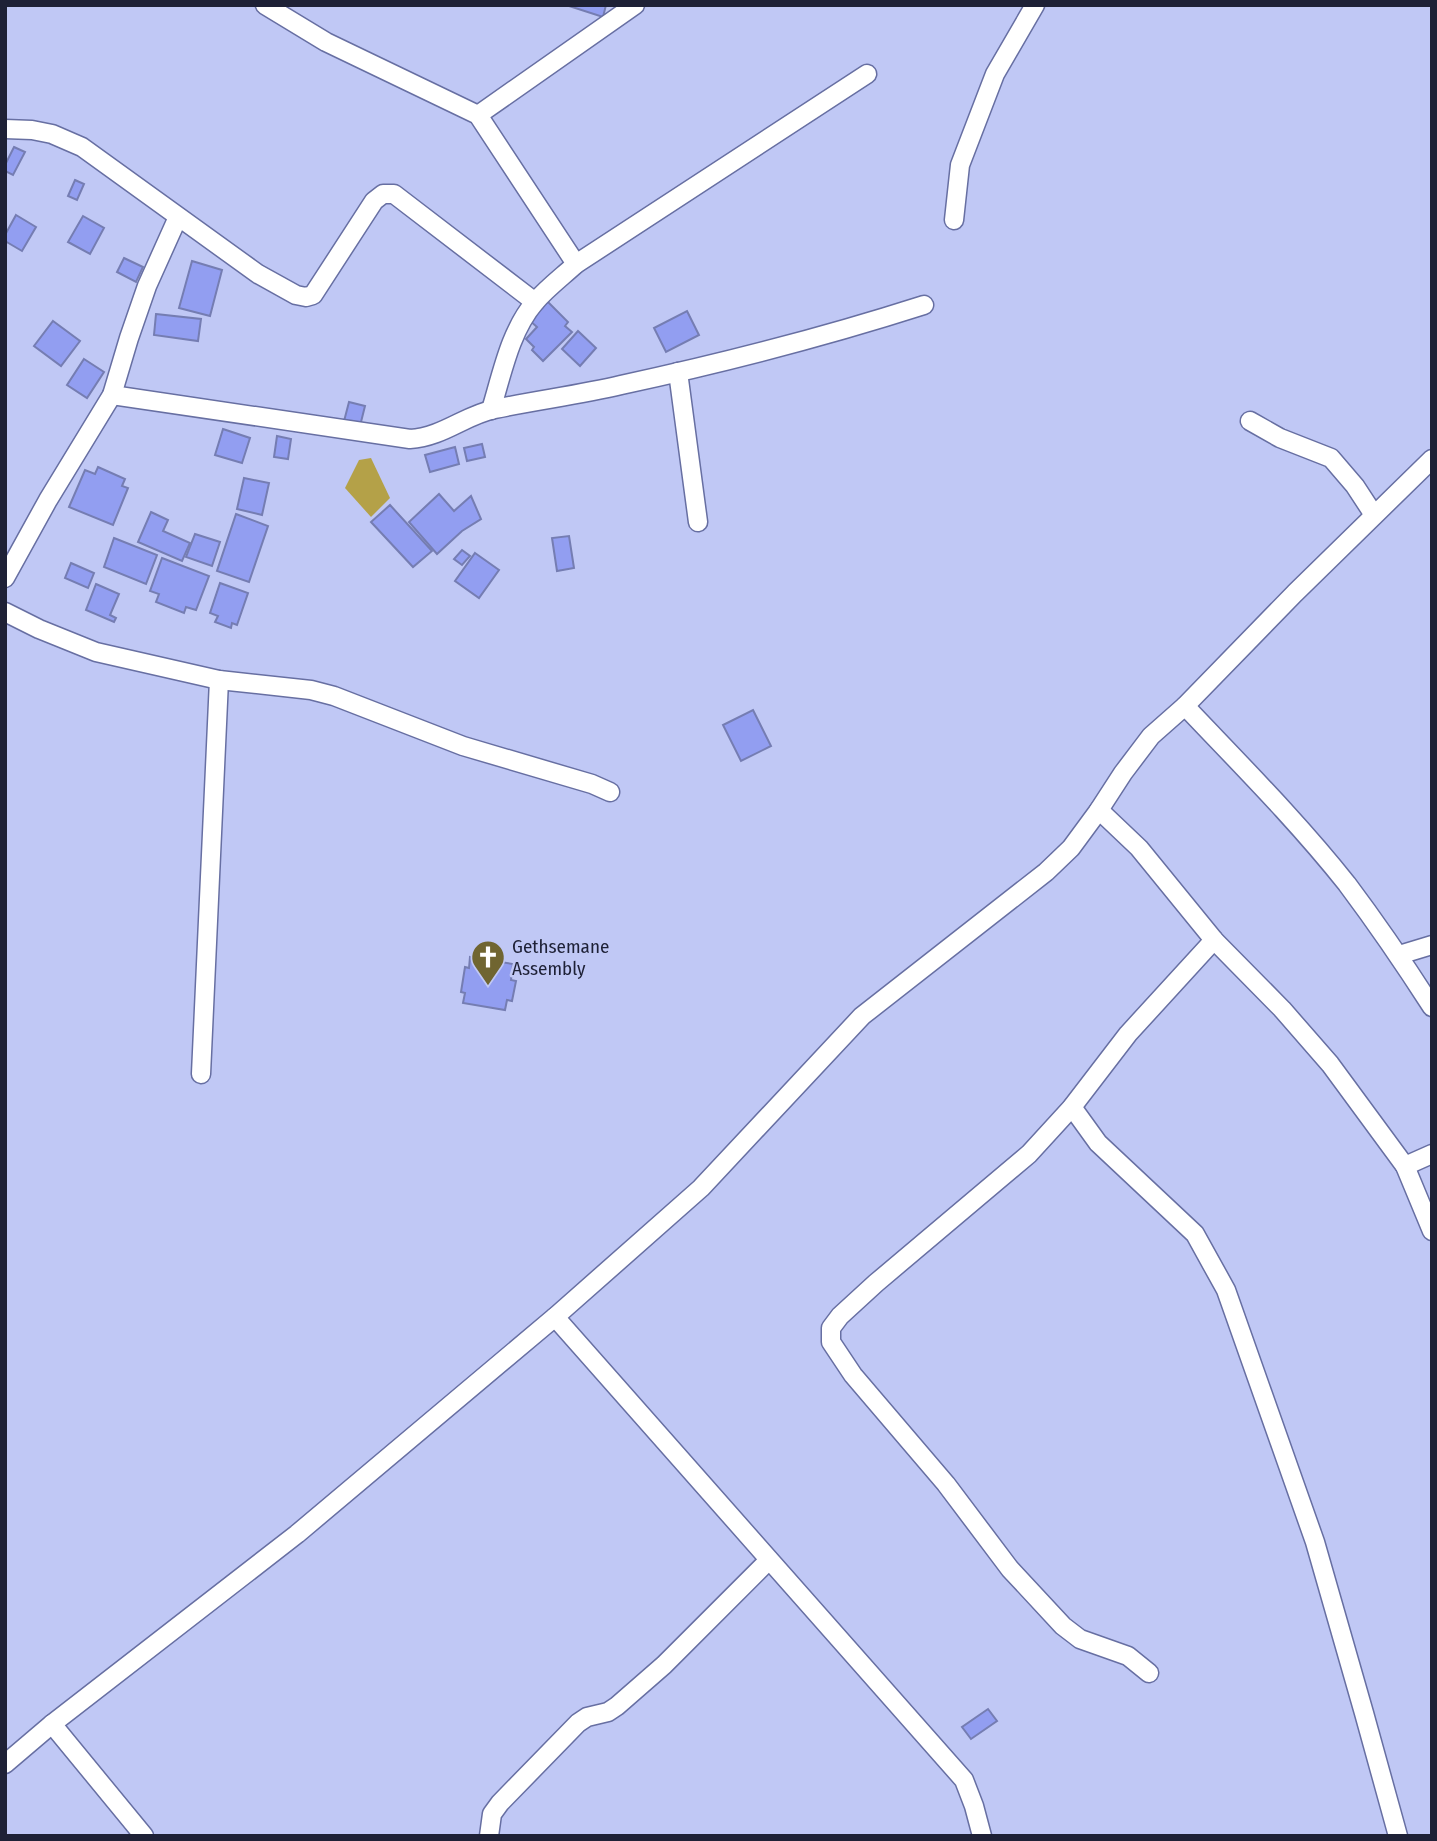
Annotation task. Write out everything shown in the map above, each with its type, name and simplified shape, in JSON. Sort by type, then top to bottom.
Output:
[{"type":"street","points":[[265,5],[326,42],[478,115],[576,264]]},
{"type":"street","points":[[478,115],[635,5]]},
{"type":"street","points":[[954,220],[960,165],[995,74],[1035,5]]},
{"type":"street","points":[[491,410],[520,326],[535,302],[576,264],[867,74]]},
{"type":"street","points":[[5,129],[52,134],[82,147],[258,274],[296,295],[313,295],[374,201],[383,194],[394,194],[535,302]]},
{"type":"street","points":[[5,578],[48,500],[112,395],[147,286],[178,217]]},
{"type":"street","points":[[112,395],[410,439],[435,435],[491,410],[678,372],[829,335],[924,305]]},
{"type":"street","points":[[678,372],[698,522]]},
{"type":"street","points":[[1250,421],[1280,438],[1331,458],[1355,486],[1374,515]]},
{"type":"street","points":[[5,1764],[52,1724],[297,1534],[555,1317],[701,1188],[862,1016],[1046,872],[1071,848],[1151,736],[1185,706],[1295,593],[1432,459]]},
{"type":"street","points":[[5,612],[96,652],[219,680],[311,690],[334,696],[463,746],[592,784],[610,792]]},
{"type":"street","points":[[201,1074],[219,680]]},
{"type":"street","points":[[1185,706],[1290,817],[1346,883],[1399,955],[1432,1007]]},
{"type":"street","points":[[1099,810],[1139,848],[1214,940],[1282,1009],[1329,1064],[1405,1166],[1432,1231]]},
{"type":"street","points":[[1149,1673],[1128,1656],[1080,1639],[1063,1626],[1010,1569],[946,1484],[853,1375],[831,1342],[831,1328],[840,1316],[876,1283],[1029,1154],[1072,1108],[1128,1034],[1214,940]]},
{"type":"street","points":[[1399,955],[1432,945]]},
{"type":"street","points":[[1072,1108],[1098,1143],[1195,1234],[1226,1290],[1315,1542],[1398,1836]]},
{"type":"street","points":[[1405,1166],[1432,1154]]},
{"type":"street","points":[[555,1317],[964,1780],[982,1836]]},
{"type":"street","points":[[489,1836],[492,1814],[500,1803],[578,1723],[617,1706],[664,1665],[769,1560]]},
{"type":"street","points":[[52,1724],[144,1836]]},
{"type":"shaded area","points":[[371,458],[390,498],[371,517],[345,488],[359,460]]},
{"type":"building","points":[[566,5],[606,5],[603,17]]},
{"type":"building","points":[[14,147],[25,152],[13,175],[5,171],[5,165]]},
{"type":"building","points":[[75,180],[84,184],[77,200],[68,196]]},
{"type":"building","points":[[16,215],[36,227],[22,251],[5,241],[5,235]]},
{"type":"building","points":[[83,216],[104,228],[90,254],[68,242]]},
{"type":"building","points":[[124,258],[143,267],[136,282],[117,272]]},
{"type":"building","points":[[192,261],[222,270],[210,316],[179,308]]},
{"type":"building","points":[[546,300],[568,322],[565,326],[572,332],[543,361],[526,339],[537,327],[528,319]]},
{"type":"building","points":[[687,311],[699,335],[666,352],[654,328]]},
{"type":"building","points":[[156,314],[201,319],[198,341],[154,335]]},
{"type":"building","points":[[53,321],[80,341],[61,366],[34,346]]},
{"type":"building","points":[[578,331],[596,348],[580,366],[562,349]]},
{"type":"building","points":[[84,359],[104,372],[87,398],[67,385]]},
{"type":"building","points":[[349,402],[365,406],[359,430],[343,425]]},
{"type":"building","points":[[223,429],[250,438],[242,463],[215,455]]},
{"type":"building","points":[[277,436],[291,439],[288,459],[274,457]]},
{"type":"building","points":[[482,444],[485,457],[467,461],[464,448]]},
{"type":"building","points":[[455,447],[459,464],[430,472],[425,455]]},
{"type":"building","points":[[98,467],[125,479],[122,486],[128,488],[113,525],[69,507],[85,470],[95,474]]},
{"type":"building","points":[[244,478],[269,483],[262,515],[237,509]]},
{"type":"building","points":[[439,494],[454,511],[471,496],[481,519],[462,531],[437,554],[409,522]]},
{"type":"building","points":[[390,505],[432,551],[413,567],[371,522]]},
{"type":"building","points":[[151,512],[168,520],[163,531],[190,543],[182,561],[138,542]]},
{"type":"building","points":[[236,514],[268,526],[249,582],[217,571]]},
{"type":"building","points":[[195,534],[220,542],[212,566],[186,557]]},
{"type":"building","points":[[569,536],[574,568],[557,571],[552,538]]},
{"type":"building","points":[[114,538],[157,555],[146,584],[104,567]]},
{"type":"building","points":[[462,550],[470,556],[462,565],[454,559]]},
{"type":"building","points":[[475,553],[499,570],[479,598],[455,581]]},
{"type":"building","points":[[162,558],[209,576],[196,610],[186,607],[184,613],[156,602],[159,594],[150,591]]},
{"type":"building","points":[[71,563],[94,573],[88,588],[65,578]]},
{"type":"building","points":[[220,583],[248,593],[237,625],[232,623],[231,628],[215,622],[218,616],[210,613]]},
{"type":"building","points":[[96,584],[119,594],[110,615],[116,618],[114,622],[86,610]]},
{"type":"building","points":[[753,710],[771,746],[741,761],[723,725]]},
{"type":"building","name":"Gethsemane Assembly","points":[[470,957],[513,964],[511,980],[516,981],[512,1001],[507,1000],[505,1010],[463,1003],[465,993],[461,992],[465,967],[469,968]]},
{"type":"building","points":[[988,1709],[997,1721],[971,1739],[962,1727]]},
{"type":"place","name":"Gethsemane Assembly","points":[[488,987]]}]
